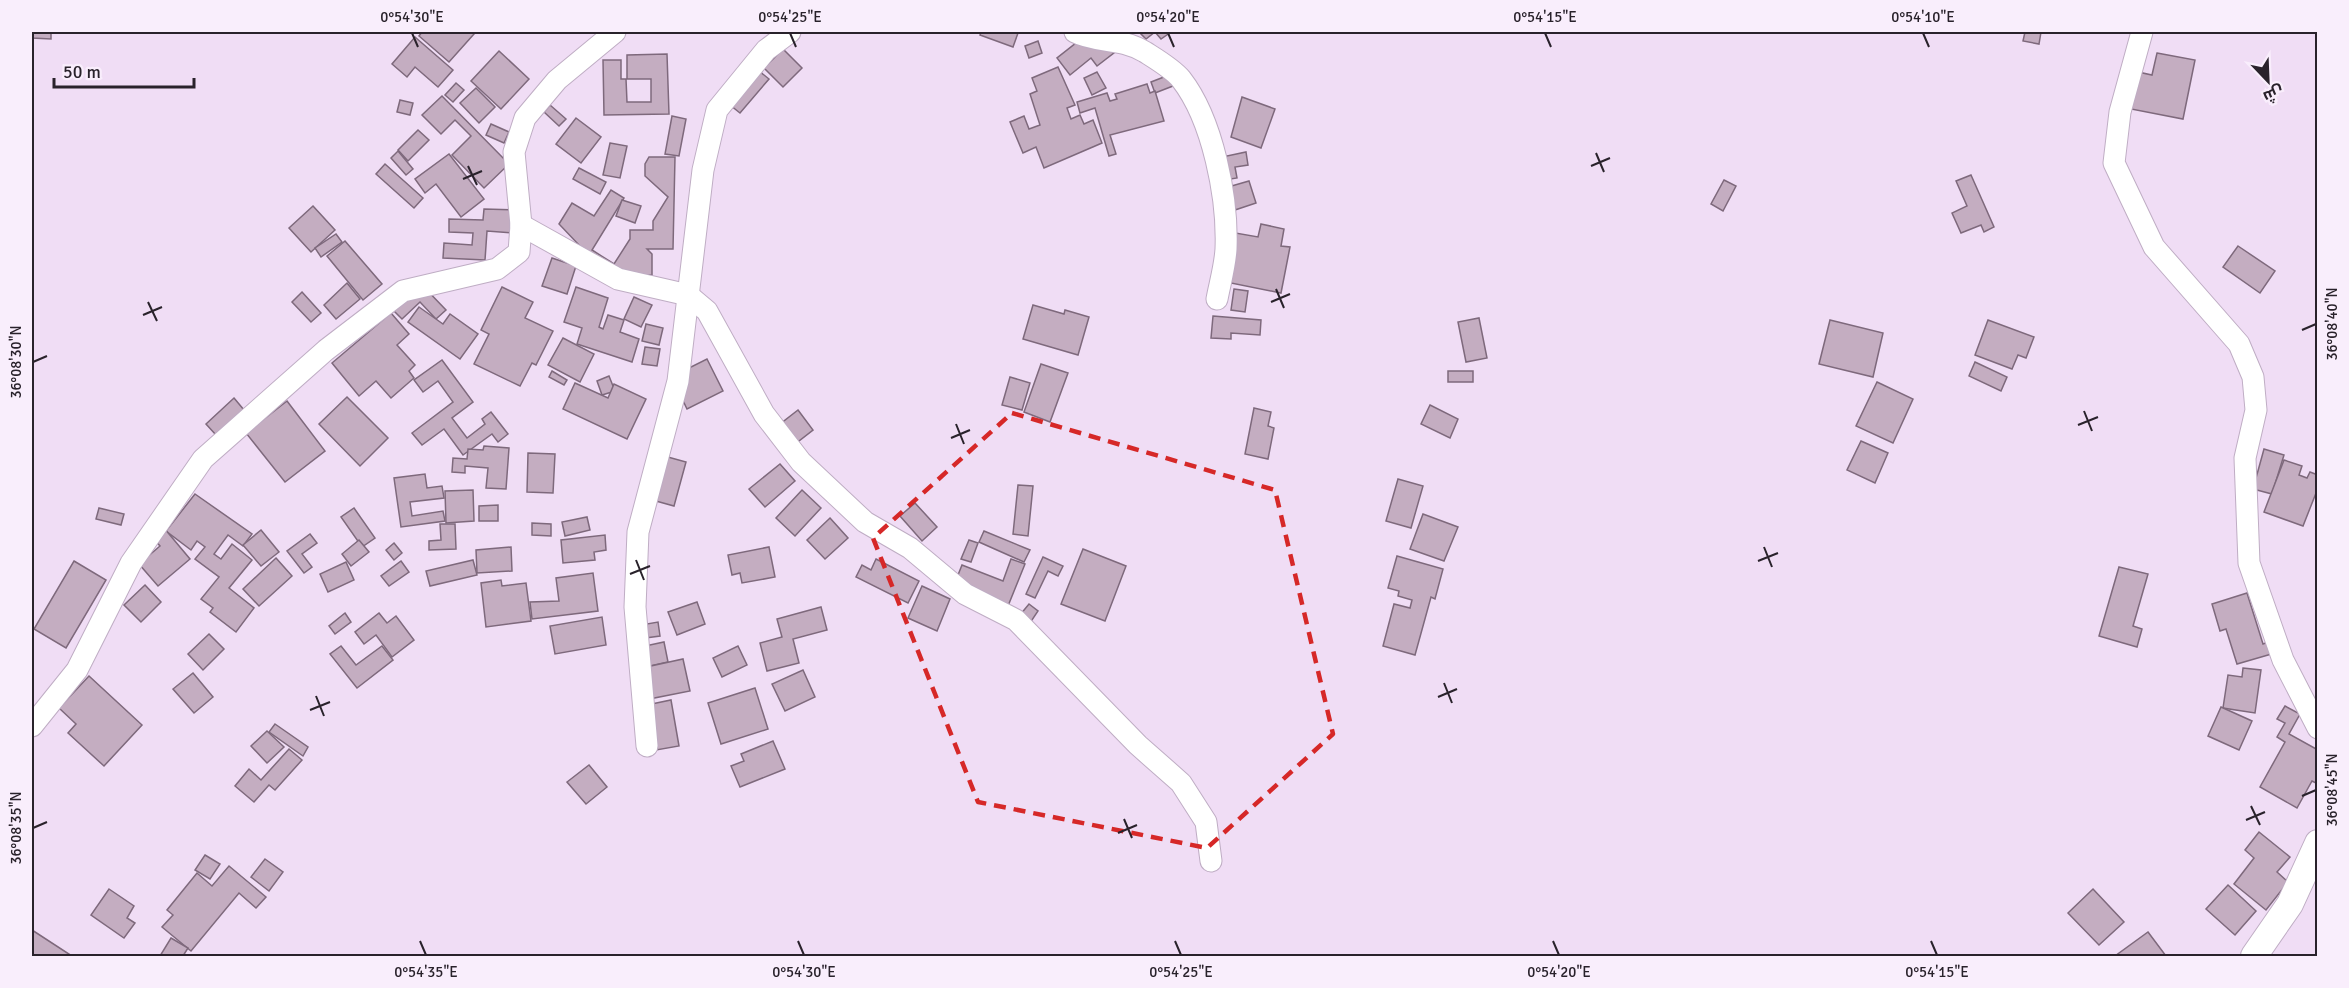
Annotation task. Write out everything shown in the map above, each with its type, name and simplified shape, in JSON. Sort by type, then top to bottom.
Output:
[{"type":"main road","points":[[2254,957],[2290,904],[2318,843]]},
{"type":"street","points":[[32,726],[77,670],[131,563],[203,459],[326,350],[403,291],[497,269],[519,252],[521,225],[514,152],[525,118],[557,80],[615,32]]},
{"type":"street","points":[[647,746],[635,607],[638,532],[678,381],[703,170],[717,110],[766,50],[790,32]]},
{"type":"street","points":[[1075,32],[1084,36],[1116,39],[1143,51],[1180,77],[1201,110],[1220,174],[1226,249],[1217,299]]},
{"type":"street","points":[[2142,32],[2120,112],[2114,163],[2154,247],[2239,344],[2253,377],[2256,410],[2245,458],[2249,563],[2283,660],[2318,728]]},
{"type":"street","points":[[521,225],[618,279],[688,295],[707,311],[764,414],[801,462],[825,487],[865,522],[910,548],[965,594],[1016,620],[1138,745],[1181,783],[1206,822],[1211,861]]},
{"type":"highlighted area","points":[[1012,413],[1275,490],[1333,734],[1207,848],[978,802],[873,538]]},
{"type":"building","points":[[32,32],[51,32],[51,39],[32,38]]},
{"type":"building","points":[[422,32],[472,32],[474,34],[449,62],[419,36]]},
{"type":"building","points":[[981,32],[1018,33],[1013,47],[980,35]]},
{"type":"building","points":[[1090,32],[1119,49],[1097,66],[1091,58],[1070,75],[1057,58]]},
{"type":"building","points":[[1139,32],[1155,32],[1146,39]]},
{"type":"building","points":[[1155,32],[1171,32],[1161,39]]},
{"type":"building","points":[[2025,32],[2041,32],[2039,44],[2023,41]]},
{"type":"building","points":[[415,37],[453,70],[438,87],[415,67],[407,77],[392,64]]},
{"type":"building","points":[[1038,41],[1042,53],[1029,58],[1025,46]]},
{"type":"building","points":[[783,49],[802,68],[783,87],[764,68]]},
{"type":"building","points":[[499,51],[529,79],[501,109],[471,81]]},
{"type":"building","points":[[2157,53],[2195,60],[2183,119],[2131,109],[2138,72],[2152,75]]},
{"type":"building","points":[[667,54],[669,114],[604,115],[603,60],[621,60],[621,79],[626,79],[627,102],[651,102],[651,79],[627,79],[627,55]]},
{"type":"building","points":[[749,63],[769,79],[740,113],[720,97]]},
{"type":"building","points":[[1058,67],[1075,105],[1067,108],[1071,119],[1080,115],[1084,124],[1093,120],[1102,143],[1044,168],[1036,147],[1023,153],[1010,122],[1024,116],[1029,129],[1040,125],[1030,94],[1037,91],[1032,78]]},
{"type":"building","points":[[1097,72],[1106,88],[1092,95],[1084,78]]},
{"type":"building","points":[[1169,75],[1173,86],[1155,93],[1151,82]]},
{"type":"building","points":[[456,83],[464,90],[453,102],[445,95]]},
{"type":"building","points":[[1147,84],[1150,93],[1155,91],[1164,121],[1110,135],[1116,154],[1109,156],[1095,108],[1080,113],[1077,102],[1107,93],[1110,101],[1117,99],[1115,94]]},
{"type":"building","points":[[476,88],[495,107],[479,123],[460,103]]},
{"type":"building","points":[[442,96],[509,164],[484,188],[452,155],[471,136],[455,120],[441,134],[422,115]]},
{"type":"building","points":[[1242,97],[1275,109],[1261,148],[1231,137]]},
{"type":"building","points":[[400,100],[413,103],[410,115],[397,112]]},
{"type":"building","points":[[550,105],[566,119],[559,126],[544,112]]},
{"type":"building","points":[[672,116],[686,119],[679,156],[665,154]]},
{"type":"building","points":[[576,118],[601,137],[581,163],[556,144]]},
{"type":"building","points":[[491,124],[509,132],[504,143],[486,135]]},
{"type":"building","points":[[418,130],[429,140],[408,161],[398,150]]},
{"type":"building","points":[[610,143],[627,146],[620,178],[603,175]]},
{"type":"building","points":[[398,151],[413,169],[406,175],[391,158]]},
{"type":"building","points":[[1246,152],[1248,165],[1235,167],[1237,178],[1225,180],[1222,157]]},
{"type":"building","points":[[449,154],[484,199],[461,217],[436,184],[425,193],[415,179]]},
{"type":"building","points":[[649,157],[675,157],[673,249],[647,249],[652,254],[652,275],[627,274],[576,249],[579,245],[559,224],[572,203],[594,216],[611,190],[624,198],[592,250],[614,264],[630,239],[630,230],[653,230],[653,221],[668,197],[645,176],[645,164]]},
{"type":"building","points":[[385,164],[423,198],[414,208],[376,174]]},
{"type":"building","points":[[579,168],[606,182],[600,194],[573,179]]},
{"type":"building","points":[[1971,175],[1994,227],[1984,232],[1981,225],[1961,233],[1952,213],[1967,206],[1956,181]]},
{"type":"building","points":[[1724,180],[1736,186],[1723,211],[1711,204]]},
{"type":"building","points":[[1249,181],[1256,203],[1235,210],[1228,187]]},
{"type":"building","points":[[622,200],[641,206],[635,223],[616,216]]},
{"type":"building","points":[[313,206],[335,230],[311,252],[289,228]]},
{"type":"building","points":[[484,209],[514,210],[513,233],[487,231],[485,260],[443,258],[444,243],[472,245],[473,233],[449,232],[449,219],[483,220]]},
{"type":"building","points":[[1261,224],[1284,229],[1281,246],[1290,247],[1281,293],[1216,280],[1230,232],[1258,237]]},
{"type":"building","points":[[336,234],[342,242],[321,257],[315,248]]},
{"type":"building","points":[[345,241],[382,284],[363,300],[327,256]]},
{"type":"building","points":[[2238,246],[2275,271],[2260,293],[2223,267]]},
{"type":"building","points":[[552,258],[576,266],[567,294],[542,286]]},
{"type":"building","points":[[347,283],[360,299],[336,319],[324,305]]},
{"type":"building","points":[[421,284],[446,310],[436,319],[420,302],[402,319],[394,311]]},
{"type":"building","points":[[502,287],[533,302],[525,318],[553,331],[536,365],[532,363],[520,386],[474,364],[489,334],[481,330]]},
{"type":"building","points":[[576,287],[608,298],[599,327],[603,329],[608,315],[624,320],[620,332],[639,339],[632,362],[577,344],[582,328],[564,322]]},
{"type":"building","points":[[1234,289],[1248,291],[1245,312],[1231,310]]},
{"type":"building","points":[[302,292],[321,313],[311,322],[292,302]]},
{"type":"building","points":[[634,297],[652,305],[641,327],[624,319]]},
{"type":"building","points":[[1033,305],[1064,314],[1065,310],[1089,317],[1078,355],[1023,339]]},
{"type":"building","points":[[419,307],[443,324],[450,314],[478,334],[460,359],[408,322]]},
{"type":"building","points":[[391,313],[409,334],[397,345],[415,365],[409,371],[414,378],[391,398],[376,381],[359,396],[332,363]]},
{"type":"building","points":[[1213,316],[1261,320],[1260,335],[1231,333],[1231,339],[1211,338]]},
{"type":"building","points":[[1479,318],[1487,358],[1466,362],[1458,322]]},
{"type":"building","points":[[1830,320],[1883,333],[1873,377],[1819,364]]},
{"type":"building","points":[[1988,320],[2034,337],[2026,358],[2018,355],[2012,369],[1975,355]]},
{"type":"building","points":[[646,324],[663,328],[659,345],[642,341]]},
{"type":"building","points":[[563,338],[594,354],[580,382],[548,365]]},
{"type":"building","points":[[645,347],[660,349],[657,366],[642,364]]},
{"type":"building","points":[[707,359],[723,391],[687,409],[678,390],[679,373]]},
{"type":"building","points":[[442,360],[473,402],[452,418],[467,438],[485,424],[482,419],[491,412],[508,434],[498,442],[492,434],[463,455],[444,429],[422,445],[412,433],[453,402],[438,381],[423,392],[414,380]]},
{"type":"building","points":[[1975,362],[2007,377],[2001,391],[1969,376]]},
{"type":"building","points":[[1041,364],[1068,373],[1050,422],[1024,412]]},
{"type":"building","points":[[552,371],[567,380],[564,385],[549,377]]},
{"type":"building","points":[[1448,371],[1473,371],[1473,382],[1448,382]]},
{"type":"building","points":[[609,376],[615,391],[602,395],[597,381]]},
{"type":"building","points":[[1010,377],[1030,383],[1022,410],[1002,405]]},
{"type":"building","points":[[1877,382],[1913,399],[1893,443],[1856,426]]},
{"type":"building","points":[[575,383],[608,398],[614,384],[646,399],[627,439],[563,409]]},
{"type":"building","points":[[347,397],[388,438],[360,466],[319,424]]},
{"type":"building","points":[[234,398],[244,410],[216,435],[206,424]]},
{"type":"building","points":[[287,401],[325,451],[285,482],[246,433]]},
{"type":"building","points":[[1430,405],[1458,419],[1450,438],[1421,424]]},
{"type":"building","points":[[1254,408],[1271,412],[1268,426],[1274,428],[1268,459],[1245,454]]},
{"type":"building","points":[[798,410],[813,430],[790,448],[775,428]]},
{"type":"building","points":[[1861,441],[1888,453],[1875,483],[1847,470]]},
{"type":"building","points":[[484,446],[509,448],[506,489],[486,488],[488,468],[465,466],[465,473],[452,472],[453,458],[467,459],[468,449],[483,450]]},
{"type":"building","points":[[2264,449],[2284,455],[2272,494],[2253,489]]},
{"type":"building","points":[[528,453],[555,454],[553,493],[527,492]]},
{"type":"building","points":[[657,454],[686,462],[674,506],[645,498]]},
{"type":"building","points":[[2284,460],[2302,466],[2299,475],[2307,478],[2310,472],[2318,475],[2318,488],[2303,526],[2264,512]]},
{"type":"building","points":[[780,464],[795,481],[765,507],[749,489]]},
{"type":"building","points":[[425,474],[427,488],[442,486],[444,498],[410,502],[412,516],[443,511],[445,521],[401,527],[394,478]]},
{"type":"building","points":[[1398,479],[1423,486],[1411,528],[1386,521]]},
{"type":"building","points":[[1018,485],[1033,486],[1028,536],[1013,534]]},
{"type":"building","points":[[473,490],[474,521],[446,523],[445,491]]},
{"type":"building","points":[[802,490],[821,508],[795,536],[776,518]]},
{"type":"building","points":[[195,494],[252,534],[243,546],[228,535],[214,554],[221,559],[232,544],[252,560],[229,588],[254,608],[236,632],[210,612],[213,608],[201,599],[219,577],[195,559],[205,547],[197,541],[191,550],[166,531]]},
{"type":"building","points":[[915,503],[937,527],[922,541],[900,516]]},
{"type":"building","points":[[498,505],[498,521],[479,521],[479,506]]},
{"type":"building","points":[[99,508],[124,514],[121,525],[96,519]]},
{"type":"building","points":[[354,508],[375,538],[362,547],[341,517]]},
{"type":"building","points":[[1423,514],[1458,527],[1444,561],[1410,549]]},
{"type":"building","points":[[587,517],[590,530],[565,536],[562,522]]},
{"type":"building","points":[[830,518],[848,538],[825,559],[807,540]]},
{"type":"building","points":[[532,523],[551,524],[551,536],[532,535]]},
{"type":"building","points":[[440,524],[455,524],[456,549],[429,550],[429,541],[441,540]]},
{"type":"building","points":[[164,528],[190,559],[158,586],[139,564],[160,546],[153,538]]},
{"type":"building","points":[[261,530],[279,552],[261,566],[243,545]]},
{"type":"building","points":[[984,531],[1030,550],[1024,562],[979,542]]},
{"type":"building","points":[[310,534],[317,543],[302,554],[312,567],[304,573],[287,551]]},
{"type":"building","points":[[605,535],[606,550],[594,552],[595,560],[563,563],[561,540]]},
{"type":"building","points":[[359,540],[369,552],[351,566],[342,554]]},
{"type":"building","points":[[969,540],[978,543],[971,562],[961,559]]},
{"type":"building","points":[[394,543],[402,553],[394,560],[386,550]]},
{"type":"building","points":[[511,547],[512,571],[477,573],[476,550]]},
{"type":"building","points":[[769,547],[775,577],[742,583],[740,573],[732,575],[728,555]]},
{"type":"building","points":[[1083,549],[1126,566],[1105,621],[1061,604]]},
{"type":"building","points":[[1397,556],[1443,569],[1435,599],[1431,597],[1415,655],[1383,646],[1394,604],[1410,608],[1412,600],[1398,596],[1399,591],[1388,588]]},
{"type":"building","points":[[1043,557],[1063,566],[1058,576],[1048,571],[1035,598],[1026,594]]},
{"type":"building","points":[[276,558],[292,576],[259,606],[243,589]]},
{"type":"building","points":[[876,559],[919,581],[908,603],[856,577],[862,565],[871,570]]},
{"type":"building","points":[[1011,559],[1025,564],[1008,606],[954,585],[962,565],[1003,581]]},
{"type":"building","points":[[473,560],[477,575],[430,586],[426,571]]},
{"type":"building","points":[[74,561],[106,580],[66,648],[34,629]]},
{"type":"building","points":[[401,561],[409,572],[389,586],[381,576]]},
{"type":"building","points":[[346,562],[354,580],[328,592],[320,574]]},
{"type":"building","points":[[2119,567],[2148,574],[2133,626],[2142,629],[2137,647],[2099,636]]},
{"type":"building","points":[[593,573],[598,611],[532,619],[530,602],[559,601],[556,578]]},
{"type":"building","points":[[501,580],[502,586],[526,583],[531,621],[486,627],[481,583]]},
{"type":"building","points":[[145,585],[161,602],[141,622],[124,605]]},
{"type":"building","points":[[922,586],[950,599],[937,631],[908,618]]},
{"type":"building","points":[[2247,593],[2263,644],[2271,641],[2275,653],[2237,664],[2226,629],[2220,631],[2212,604]]},
{"type":"building","points":[[697,602],[705,624],[677,635],[668,612]]},
{"type":"building","points":[[1029,604],[1038,611],[1030,623],[1020,615]]},
{"type":"building","points":[[821,607],[827,630],[793,639],[799,663],[767,671],[760,643],[782,637],[777,619]]},
{"type":"building","points":[[345,613],[351,622],[335,634],[329,626]]},
{"type":"building","points":[[379,613],[387,623],[396,616],[414,640],[392,657],[376,635],[364,644],[355,632]]},
{"type":"building","points":[[602,617],[606,645],[555,654],[550,626]]},
{"type":"building","points":[[658,622],[660,636],[638,639],[635,626]]},
{"type":"building","points":[[209,634],[224,649],[203,670],[188,654]]},
{"type":"building","points":[[664,642],[668,662],[650,666],[645,646]]},
{"type":"building","points":[[341,646],[356,665],[382,646],[393,660],[357,688],[330,654]]},
{"type":"building","points":[[738,646],[747,665],[722,677],[713,658]]},
{"type":"building","points":[[683,659],[690,691],[644,700],[637,669]]},
{"type":"building","points":[[2243,668],[2261,670],[2255,713],[2223,708],[2228,675],[2242,677]]},
{"type":"building","points":[[803,670],[815,697],[785,711],[772,684]]},
{"type":"building","points":[[193,673],[213,697],[194,713],[173,689]]},
{"type":"building","points":[[89,676],[142,725],[104,766],[68,733],[76,724],[59,708]]},
{"type":"building","points":[[755,688],[768,729],[721,744],[708,703]]},
{"type":"building","points":[[671,700],[679,746],[645,752],[637,707]]},
{"type":"building","points":[[2285,706],[2300,714],[2289,734],[2318,750],[2318,784],[2312,781],[2297,808],[2260,787],[2285,742],[2277,737],[2285,723],[2277,719]]},
{"type":"building","points":[[2221,707],[2252,721],[2239,750],[2208,736]]},
{"type":"building","points":[[275,724],[308,747],[303,756],[269,732]]},
{"type":"building","points":[[267,731],[284,747],[267,763],[251,746]]},
{"type":"building","points":[[773,741],[785,769],[740,787],[731,766],[744,761],[741,754]]},
{"type":"building","points":[[289,749],[302,760],[275,790],[269,785],[254,802],[235,786],[249,769],[261,780]]},
{"type":"building","points":[[589,765],[607,787],[586,804],[567,782]]},
{"type":"building","points":[[2259,832],[2290,857],[2277,872],[2288,882],[2266,910],[2234,884],[2254,858],[2245,850]]},
{"type":"building","points":[[205,855],[220,864],[210,879],[195,870]]},
{"type":"building","points":[[265,859],[283,872],[269,891],[251,877]]},
{"type":"building","points":[[229,866],[266,897],[256,908],[239,893],[191,951],[162,927],[173,915],[167,910],[197,873],[212,886]]},
{"type":"building","points":[[2228,885],[2256,911],[2235,935],[2206,909]]},
{"type":"building","points":[[109,889],[134,906],[127,918],[135,923],[124,938],[91,915]]},
{"type":"building","points":[[2093,889],[2124,922],[2099,945],[2068,913]]},
{"type":"building","points":[[32,930],[72,956],[32,956]]},
{"type":"building","points":[[2148,932],[2166,956],[2115,956]]},
{"type":"building","points":[[171,938],[188,948],[183,956],[160,956]]}]
